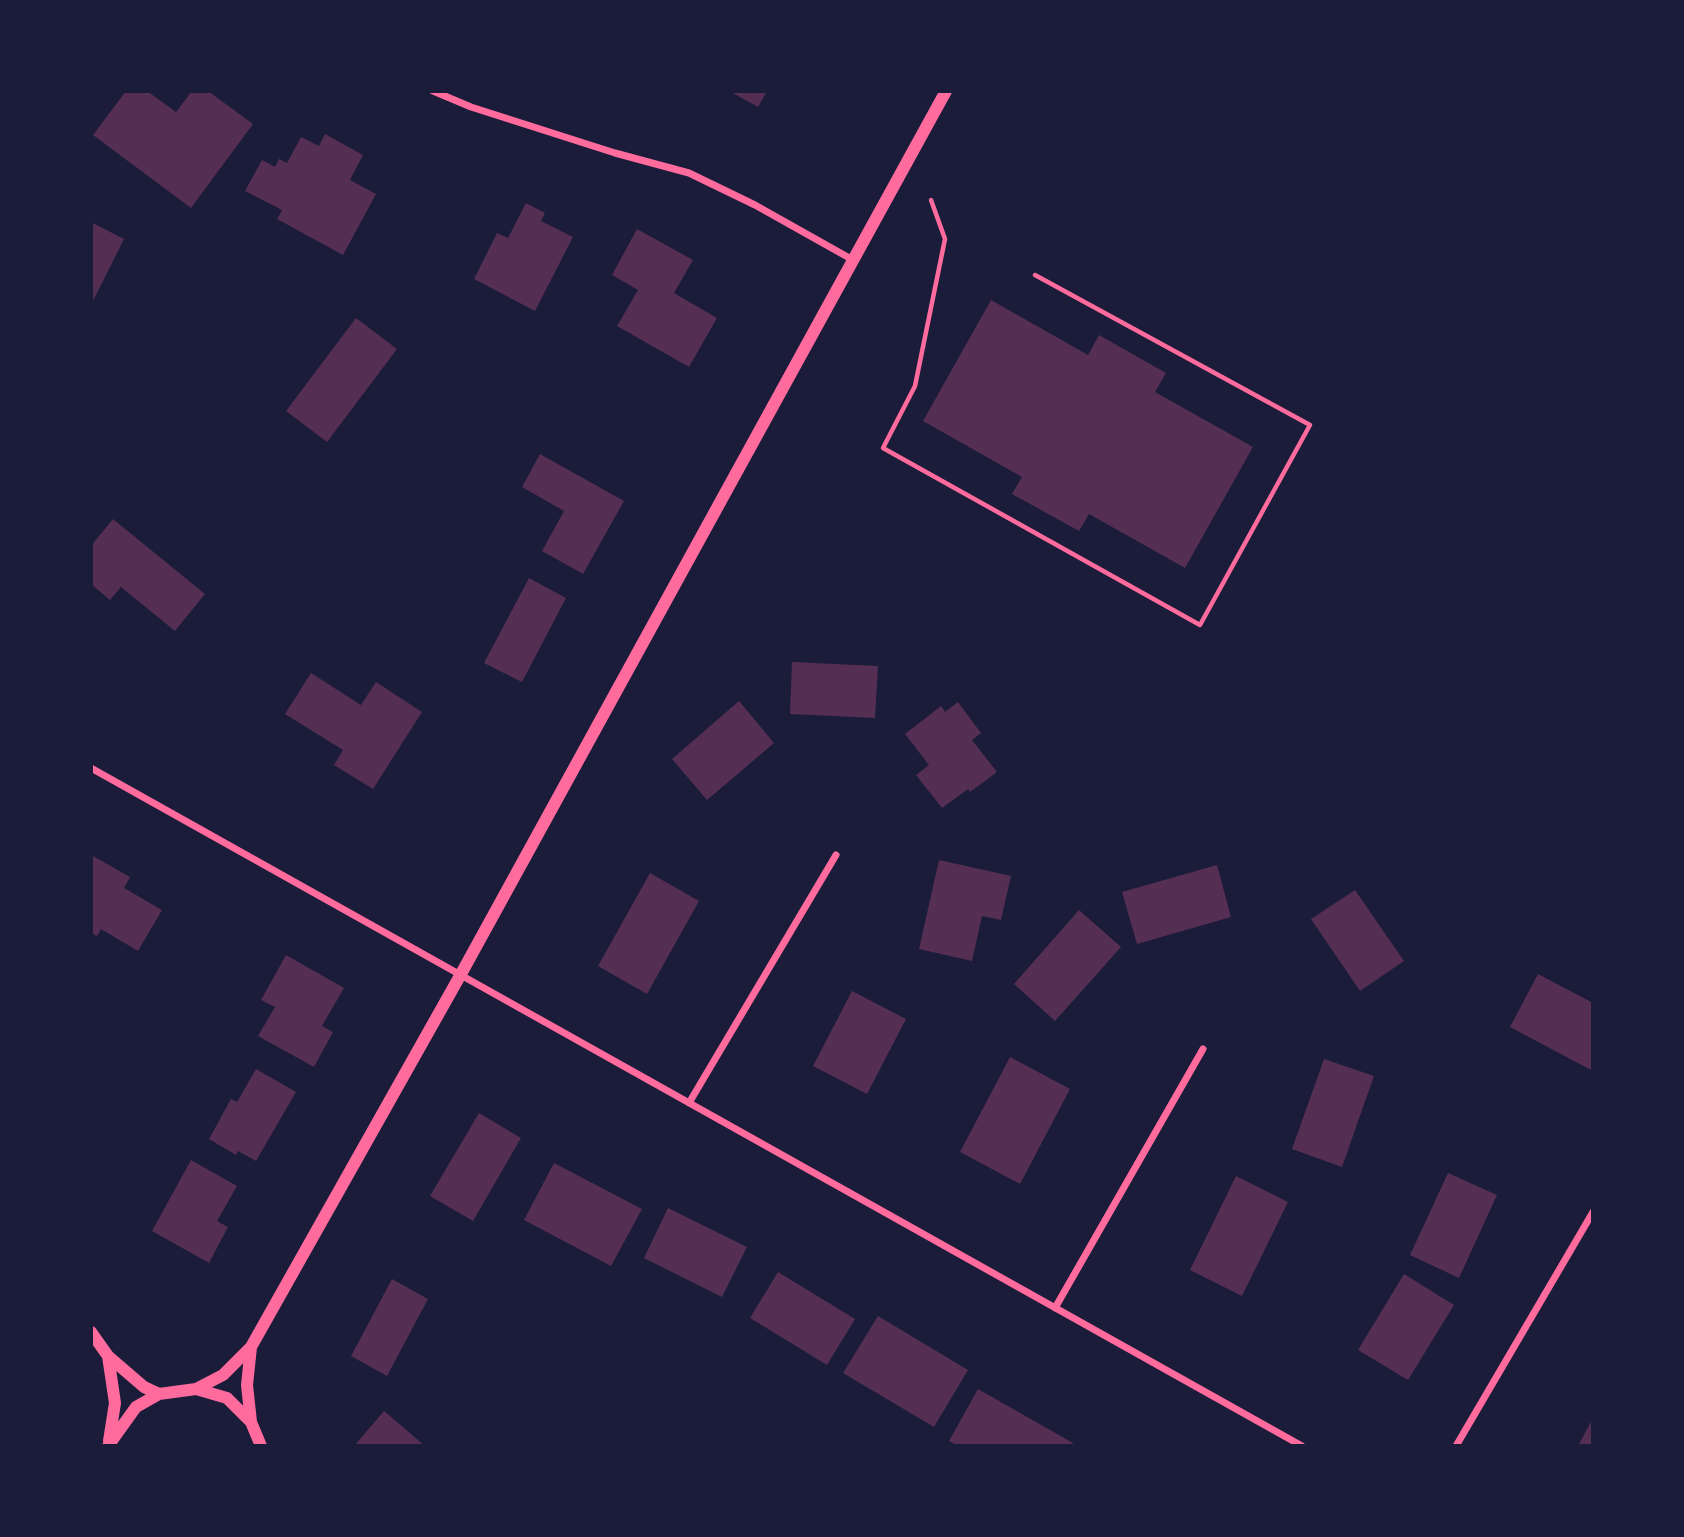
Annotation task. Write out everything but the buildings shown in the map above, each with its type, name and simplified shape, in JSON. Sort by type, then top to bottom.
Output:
[{"type":"street","points":[[433,91],[471,107],[615,153],[689,173],[755,205],[853,260]]},
{"type":"street","points":[[108,1445],[136,1407],[159,1394],[196,1389],[223,1375],[251,1347],[461,974],[946,91]]},
{"type":"street","points":[[91,768],[1302,1446]]},
{"type":"street","points":[[689,1103],[836,855]]},
{"type":"street","points":[[1055,1308],[1203,1049]]},
{"type":"street","points":[[1456,1446],[1593,1212]]},
{"type":"street","points":[[91,1332],[108,1356],[144,1387],[159,1394]]},
{"type":"street","points":[[251,1347],[247,1385],[251,1422],[261,1446]]},
{"type":"street","points":[[108,1356],[116,1404],[108,1445]]},
{"type":"street","points":[[196,1389],[227,1398],[251,1422]]},
{"type":"path","points":[[931,200],[945,239],[915,386],[883,449],[1200,625],[1310,425],[1035,275]]}]
